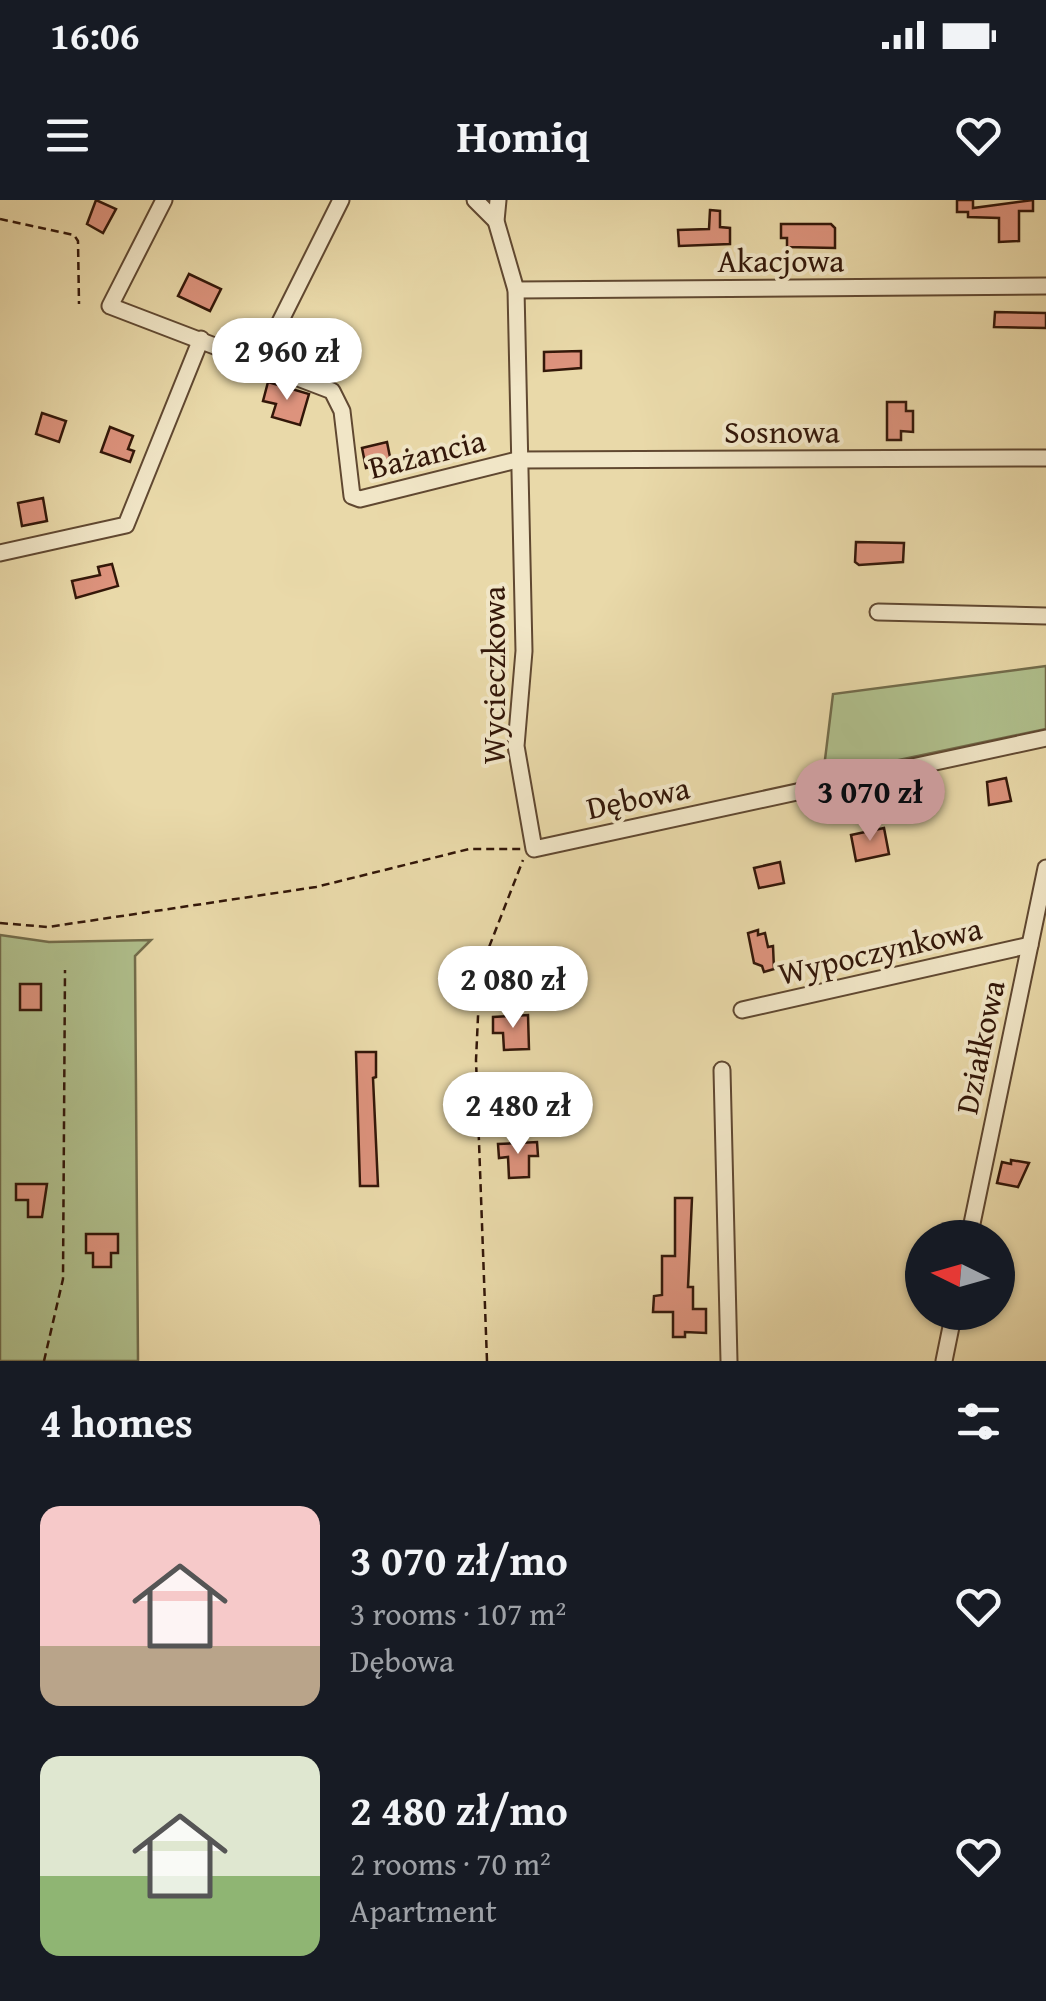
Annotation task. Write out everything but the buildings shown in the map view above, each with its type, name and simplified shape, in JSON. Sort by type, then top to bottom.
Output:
[{"type":"street","name":"Bażancia","points":[[164,200],[110,306],[332,390],[339,398],[352,496],[360,499],[517,460]]},
{"type":"street","points":[[264,362],[340,200]]},
{"type":"street","points":[[476,200],[496,221]]},
{"type":"street","name":"Wycieczkowa","points":[[498,200],[496,221],[516,290],[524,652],[516,746],[530,849]]},
{"type":"street","name":"Akacjowa","points":[[516,290],[1046,286]]},
{"type":"street","points":[[0,552],[126,525],[201,339]]},
{"type":"street","name":"Sosnowa","points":[[517,460],[1046,458]]},
{"type":"street","points":[[878,612],[1046,616]]},
{"type":"street","name":"Dębowa","points":[[530,849],[1046,738]]},
{"type":"street","name":"Działkowa","points":[[974,1220],[1046,868]]},
{"type":"street","name":"Wypoczynkowa","points":[[742,1010],[1030,945]]},
{"type":"street","points":[[722,1070],[729,1361]]},
{"type":"street","points":[[944,1361],[950,1330]]},
{"type":"path","points":[[0,219],[74,235],[78,240],[79,304]]},
{"type":"path","points":[[0,923],[48,927],[316,887],[469,849],[530,849],[484,960],[479,995],[476,1060],[487,1361]]},
{"type":"path","points":[[44,1361],[63,1279],[64,970]]},
{"type":"green space","points":[[1046,666],[1046,729],[823,776],[833,694]]},
{"type":"green space","points":[[0,935],[49,942],[151,940],[135,956],[138,1361],[0,1361]]}]
